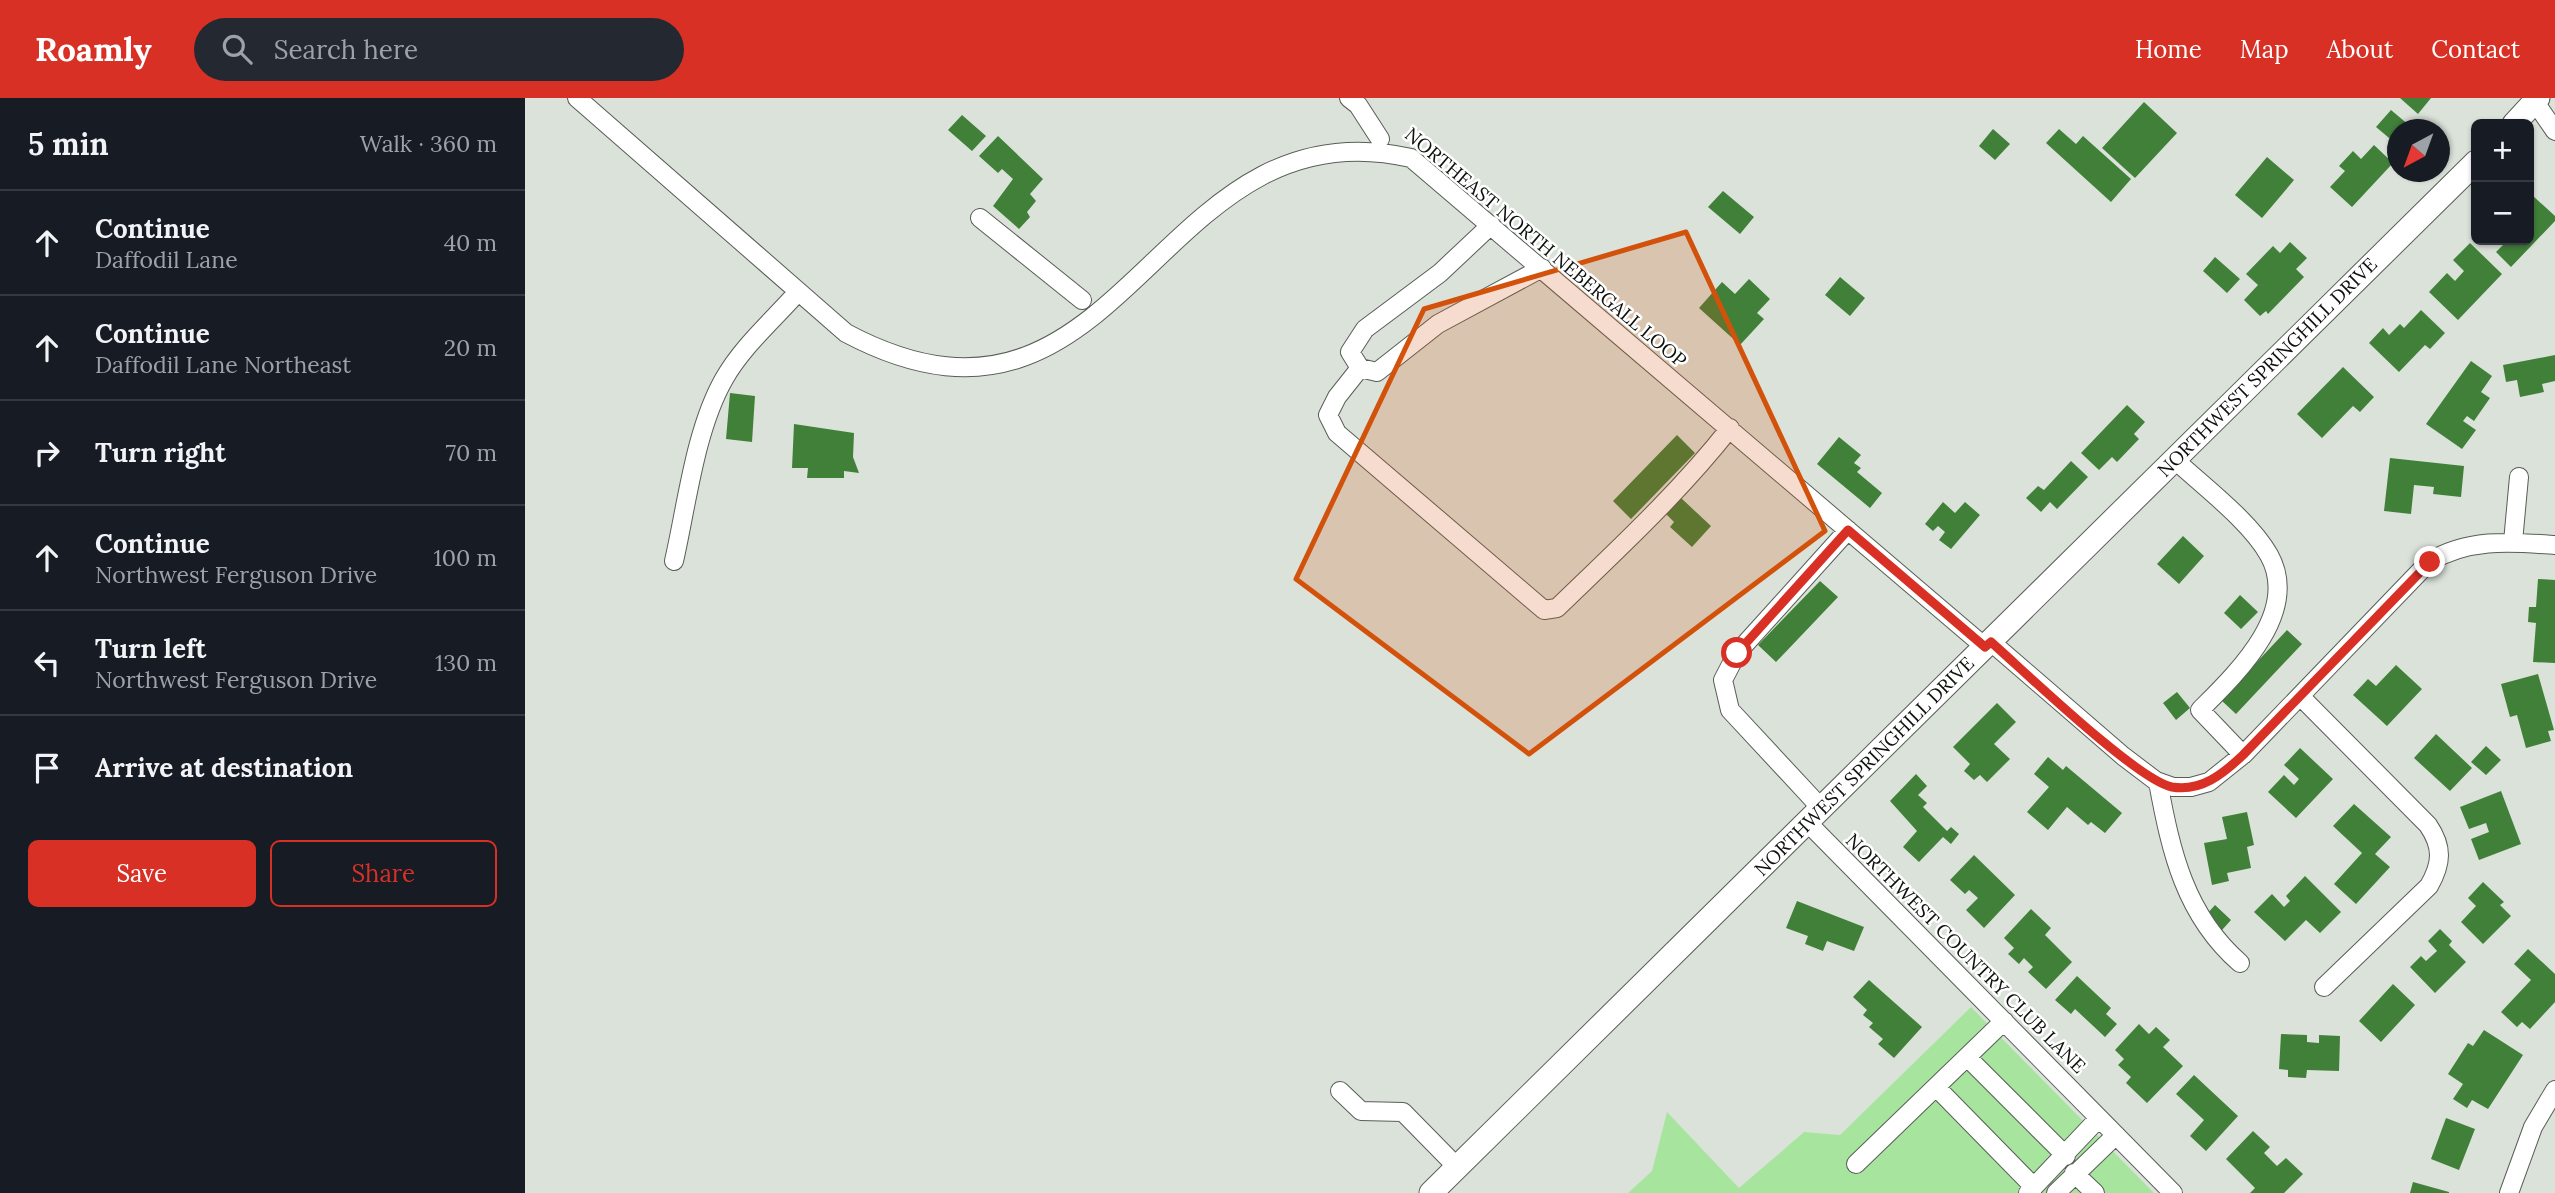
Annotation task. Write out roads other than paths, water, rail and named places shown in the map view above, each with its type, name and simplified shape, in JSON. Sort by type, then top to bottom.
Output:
[{"type":"main road","points":[[2519,119],[2537,100]]},
{"type":"main road","name":"NORTHWEST SPRINGHILL DRIVE","points":[[1431,1193],[2471,167]]},
{"type":"street","points":[[577,98],[797,293],[846,333],[879,351],[914,360],[978,359],[1006,352],[1077,303],[979,218]]},
{"type":"street","points":[[1349,98],[1358,105],[1380,139]]},
{"type":"street","points":[[2537,100],[2555,131]]},
{"type":"street","name":"NORTHEAST NORTH NEBERGALL LOOP","points":[[1353,131],[1380,139],[1411,158],[1848,530],[2123,757],[2158,782]]},
{"type":"street","points":[[1491,225],[1440,273],[1365,329],[1350,352],[1360,369],[1377,372],[1438,324],[1542,268]]},
{"type":"street","points":[[674,561],[713,403],[725,378],[745,351],[797,293]]},
{"type":"street","points":[[1360,369],[1337,397],[1328,415],[1337,433],[1544,610],[1557,608],[1607,561],[1691,478],[1730,428]]},
{"type":"street","points":[[2174,459],[2247,528],[2268,553],[2276,570],[2279,594],[2255,651],[2200,710],[2243,755]]},
{"type":"street","points":[[2514,542],[2519,477]]},
{"type":"street","name":"NORTHWEST COUNTRY CLUB LANE","points":[[1848,530],[1727,666],[1722,686],[1731,710],[1815,816],[2004,1021],[2173,1193]]},
{"type":"street","points":[[2240,963],[2216,942],[2192,902],[2170,849],[2158,782],[2173,787],[2191,787],[2210,782],[2243,755],[2430,562],[2451,549],[2473,544],[2514,542],[2555,545]]},
{"type":"street","points":[[2300,696],[2428,825],[2437,838],[2441,854],[2438,870],[2429,886],[2324,987]]},
{"type":"street","points":[[1856,1164],[2004,1021]]},
{"type":"street","points":[[1967,1057],[2066,1156]]},
{"type":"street","points":[[1935,1087],[2031,1190],[2066,1156],[2097,1115]]},
{"type":"street","points":[[2508,1193],[2533,1127],[2555,1090]]},
{"type":"street","points":[[1340,1091],[1361,1111],[1403,1112],[1457,1167]]},
{"type":"street","points":[[2056,1193],[2116,1135]]},
{"type":"street","points":[[2074,1173],[2095,1193]]}]
